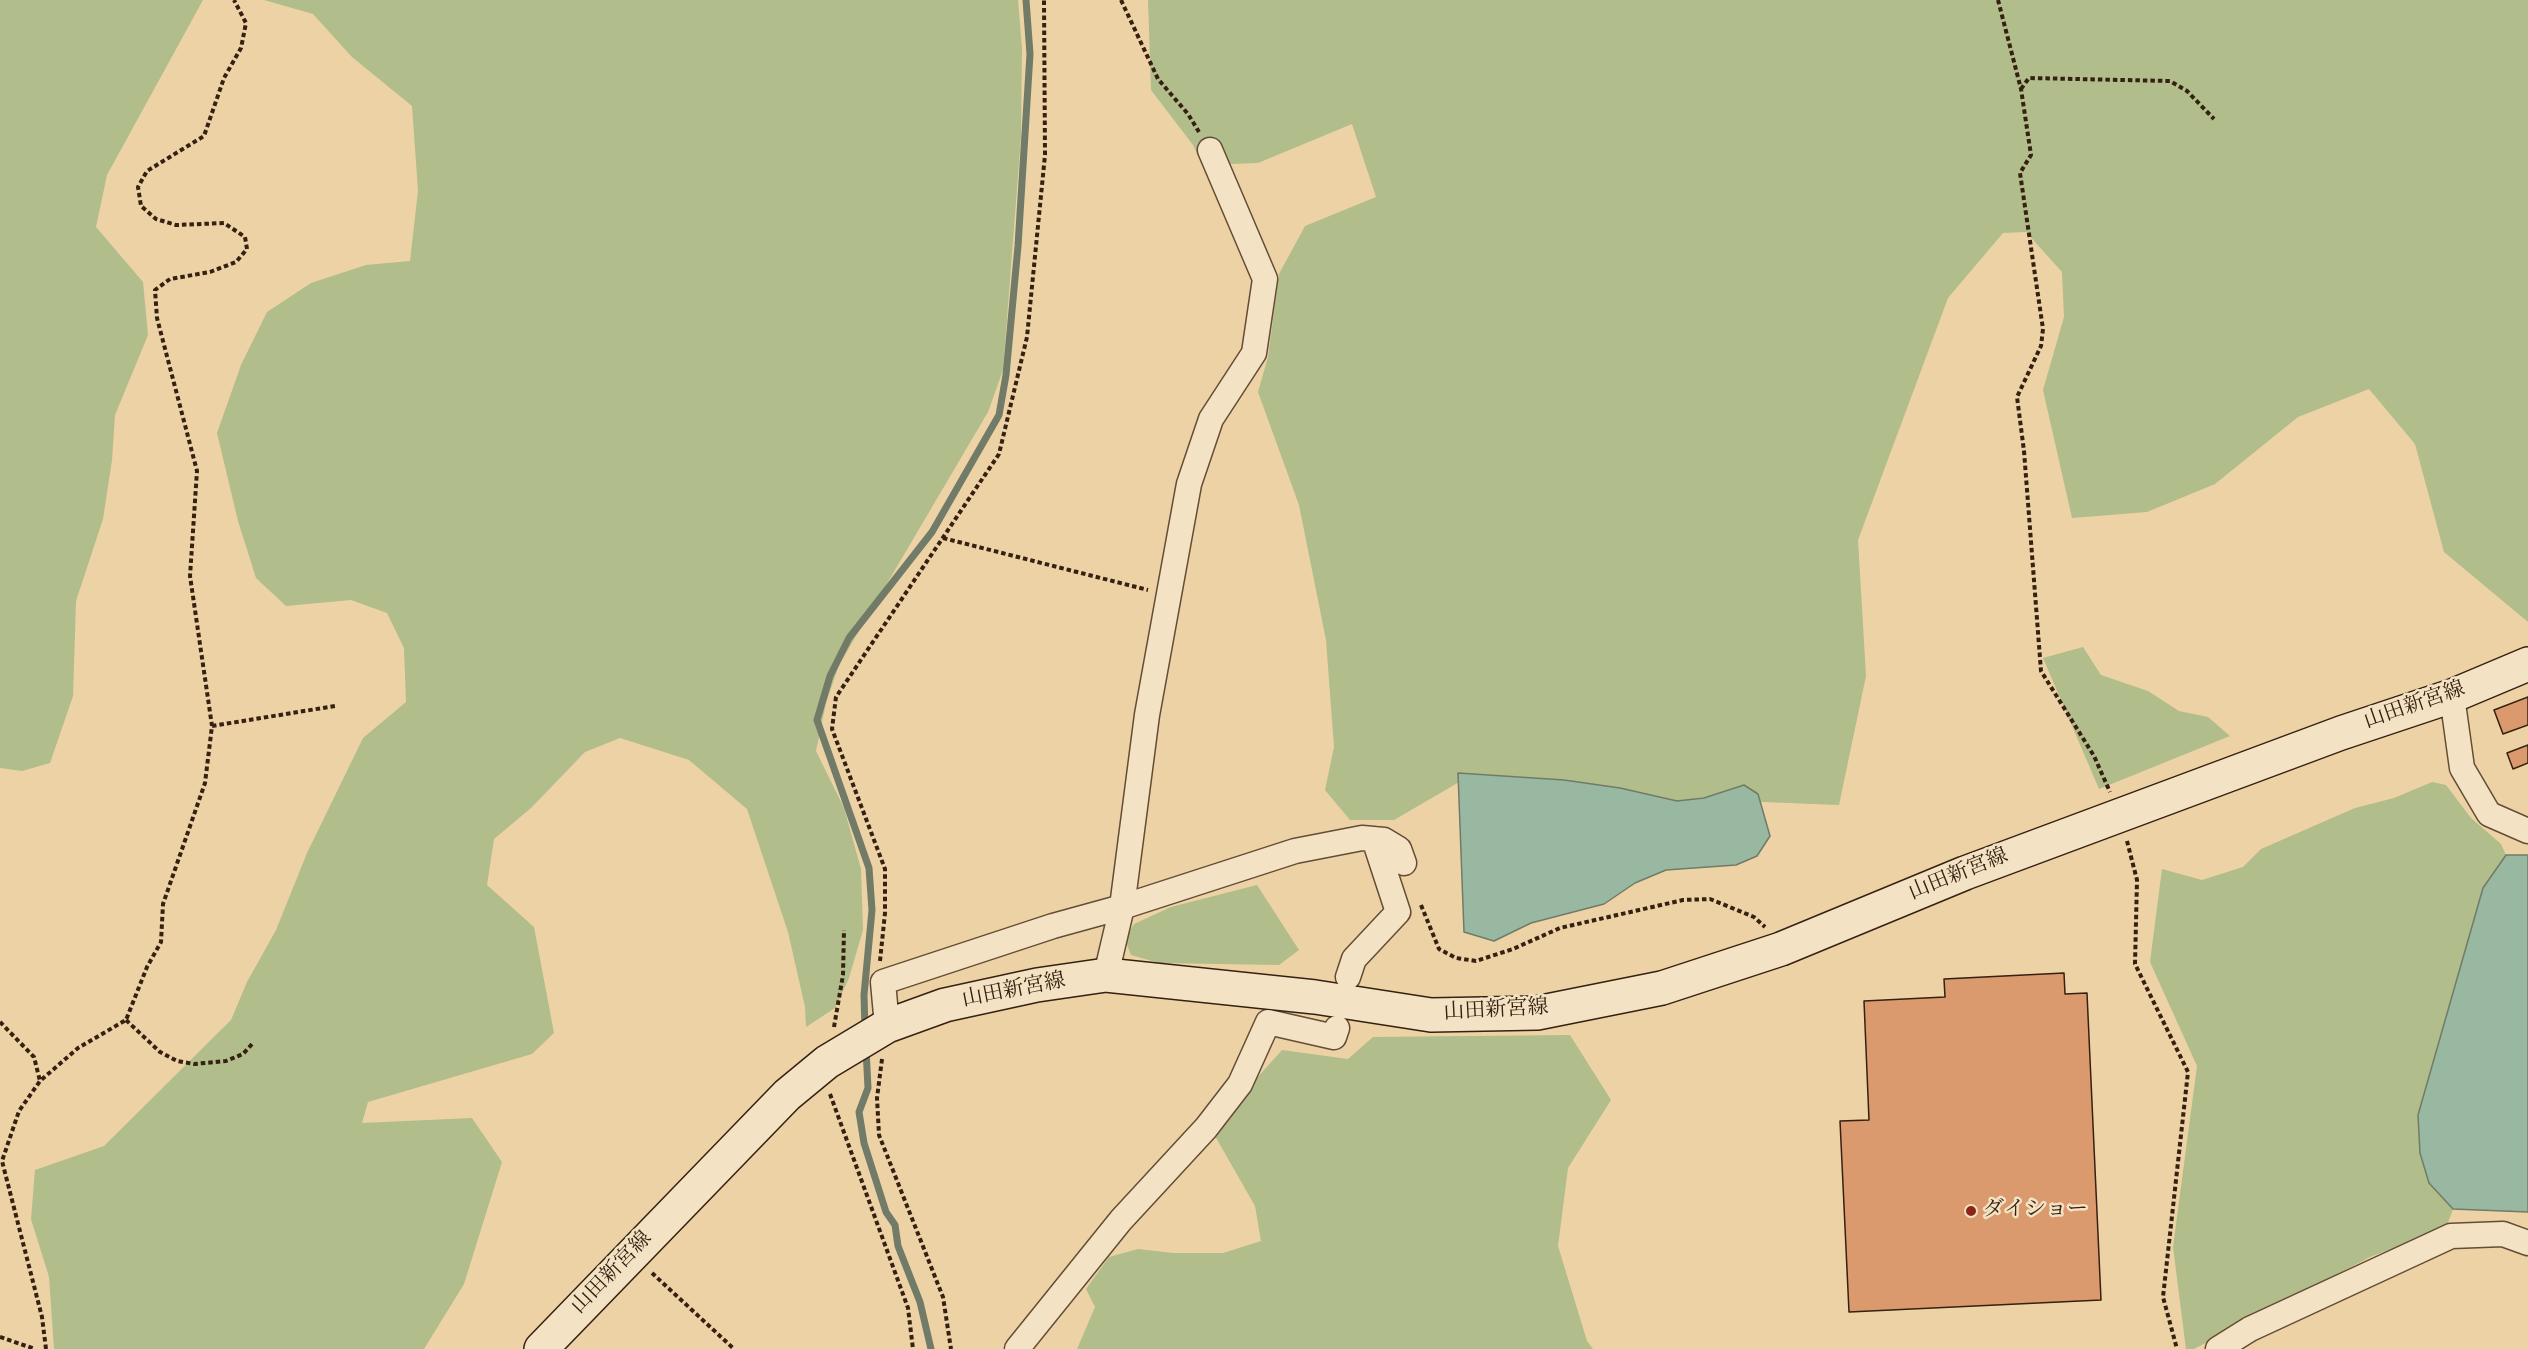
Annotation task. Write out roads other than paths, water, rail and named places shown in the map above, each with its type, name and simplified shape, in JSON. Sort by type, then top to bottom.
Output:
[{"type":"main road","name":"山田新宮線","points":[[541,1349],[787,1095],[827,1062],[890,1041],[945,1005],[1036,985],[1106,975],[1171,980],[1431,1015],[1538,1013],[1662,988],[1782,949],[1965,873],[2121,817],[2342,733],[2452,696],[2528,664]]},
{"type":"street","points":[[1106,975],[1122,907],[1147,715],[1189,484],[1211,419],[1254,353],[1264,279],[1210,150]]},
{"type":"street","points":[[2452,696],[2462,768],[2489,814],[2528,831]]},
{"type":"street","points":[[890,1041],[883,982],[1053,926],[1122,907],[1295,851],[1362,838],[1384,840],[1399,849],[1404,863]]},
{"type":"street","points":[[1348,977],[1354,959],[1398,912],[1374,839]]},
{"type":"street","points":[[1017,1349],[1121,1220],[1206,1128],[1240,1084],[1268,1022],[1334,1036],[1337,1028]]},
{"type":"street","points":[[2218,1349],[2250,1329],[2451,1236],[2503,1234],[2528,1243]]},
{"type":"waterway","points":[[865,1029],[864,995],[872,910],[869,868],[817,720],[830,676],[849,638],[932,532],[999,415],[1006,375],[1018,246],[1030,54],[1026,0]]},
{"type":"waterway","points":[[866,1049],[868,1088],[859,1112],[864,1143],[886,1212],[895,1225],[898,1246],[920,1302],[931,1349]]},
{"type":"place","name":"ダイショー","points":[[1971,1211]]}]
